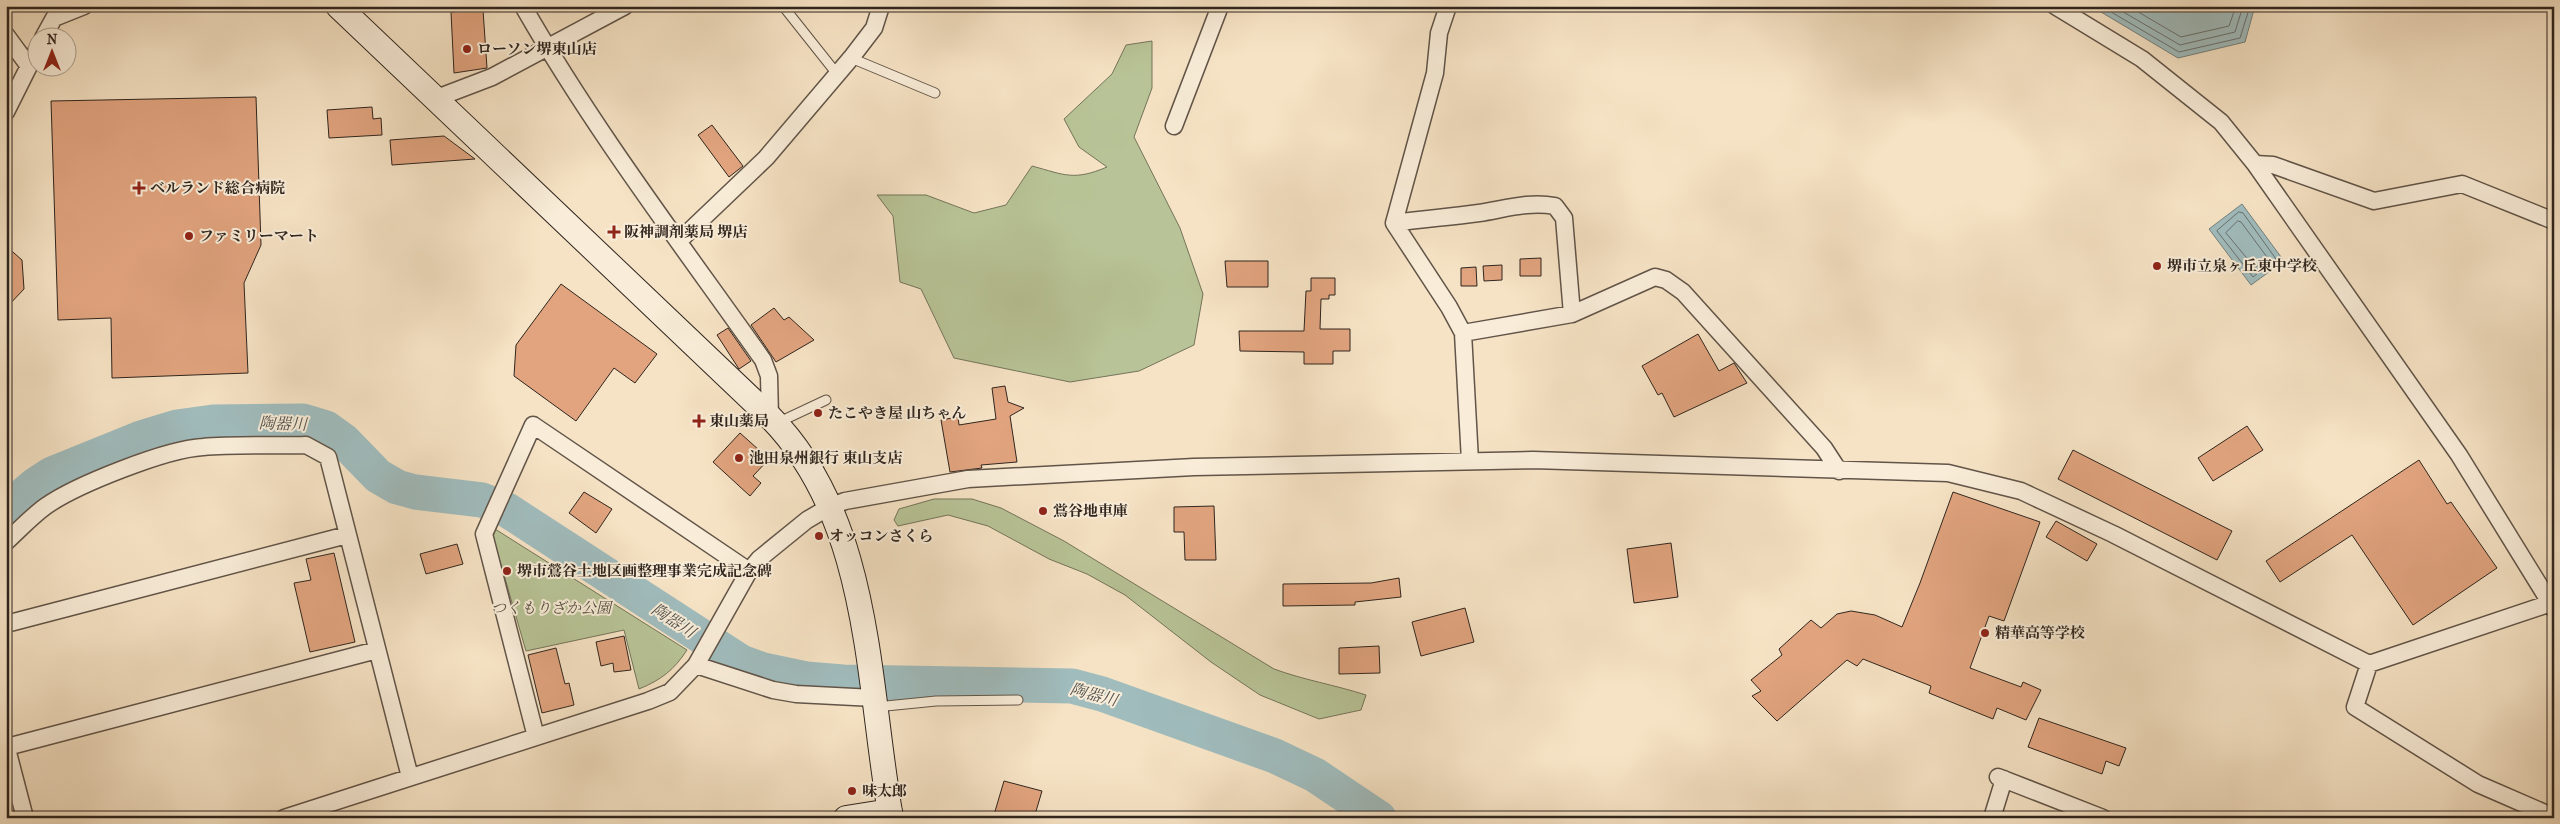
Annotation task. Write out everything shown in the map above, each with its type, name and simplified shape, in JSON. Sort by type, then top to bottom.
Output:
[{"type":"street","points":[[48,28],[54,18],[84,6]]},
{"type":"street","points":[[338,6],[774,420],[808,465],[822,489],[854,576],[870,667],[891,814],[846,818]]},
{"type":"street","points":[[523,6],[546,47],[620,160],[763,360],[769,376],[774,420]]},
{"type":"street","points":[[437,98],[492,77],[625,6]]},
{"type":"street","points":[[679,241],[766,158],[874,28],[881,6]]},
{"type":"street","points":[[1174,126],[1220,6]]},
{"type":"street","points":[[1448,6],[1439,33],[1435,73],[1394,223],[1449,307],[1463,332],[1470,461]]},
{"type":"street","points":[[284,818],[648,701],[670,692],[696,665],[712,633],[749,571],[760,559],[807,520],[829,507],[845,501],[968,479],[1194,467],[1533,460],[1948,473],[2021,490],[2113,534],[2369,664],[2553,605],[2459,455],[2255,164],[2222,122],[2142,59],[2055,6]]},
{"type":"street","points":[[6,34],[28,65],[6,112]]},
{"type":"street","points":[[2255,164],[2273,165],[2374,201],[2462,184],[2554,221]]},
{"type":"street","points":[[1394,223],[1480,213],[1512,206],[1542,204],[1556,206],[1564,218],[1572,314]]},
{"type":"street","points":[[1463,332],[1572,314],[1655,278],[1666,280],[1683,292],[1709,320],[1824,448],[1839,471]]},
{"type":"street","points":[[536,737],[484,534],[533,426],[749,571]]},
{"type":"street","points":[[6,542],[45,507],[81,488],[180,451],[211,447],[306,445],[318,450],[328,457],[410,777]]},
{"type":"street","points":[[6,624],[347,535]]},
{"type":"street","points":[[25,818],[6,746],[377,650]]},
{"type":"street","points":[[2369,664],[2355,706],[2478,784],[2554,817]]},
{"type":"street","points":[[696,665],[773,690],[796,694],[874,699]]},
{"type":"street","points":[[1992,818],[2001,778],[2103,818]]},
{"type":"lane","points":[[783,6],[837,74]]},
{"type":"lane","points":[[851,58],[935,93]]},
{"type":"lane","points":[[774,420],[826,400]]},
{"type":"lane","points":[[874,699],[936,701],[1018,700]]},
{"type":"green space","points":[[1152,41],[1152,88],[1134,137],[1180,228],[1203,294],[1194,345],[1139,371],[1070,382],[954,358],[921,289],[900,282],[893,216],[877,195],[926,195],[974,213],[1006,205],[1032,166],[1070,175],[1086,174],[1107,167],[1079,147],[1064,119],[1112,74],[1126,45]]},
{"type":"green space","points":[[934,499],[972,499],[1001,508],[1064,541],[1274,669],[1366,695],[1361,710],[1319,719],[1260,695],[1211,662],[1125,595],[1087,574],[1049,559],[988,526],[948,515],[898,526],[894,520],[899,509]]},
{"type":"green space","name":"つくもりざか公園","points":[[495,529],[687,650],[666,674],[639,689],[624,630],[526,651],[493,537]]},
{"type":"water","points":[[2091,6],[2255,6],[2245,42],[2178,58]]},
{"type":"water","points":[[2242,204],[2284,261],[2251,285],[2209,229]]},
{"type":"building","points":[[483,10],[487,68],[454,73],[451,12]]},
{"type":"building","points":[[256,97],[261,245],[244,283],[248,373],[112,378],[111,318],[58,320],[51,101]]},
{"type":"building","points":[[372,107],[373,119],[381,118],[382,135],[329,138],[327,110]]},
{"type":"building","points":[[712,125],[743,166],[729,177],[698,135]]},
{"type":"building","points":[[444,136],[475,159],[392,165],[390,140]]},
{"type":"building","points":[[6,246],[22,260],[24,289],[6,308]]},
{"type":"building","points":[[1541,258],[1541,276],[1520,276],[1520,259]]},
{"type":"building","points":[[1225,261],[1268,261],[1268,287],[1227,287]]},
{"type":"building","points":[[1502,265],[1502,280],[1484,281],[1483,266]]},
{"type":"building","points":[[1476,267],[1477,286],[1461,286],[1461,268]]},
{"type":"building","points":[[1311,278],[1335,278],[1335,295],[1329,295],[1329,299],[1321,299],[1320,329],[1350,329],[1350,351],[1333,351],[1333,364],[1304,364],[1304,352],[1240,351],[1239,331],[1304,331],[1306,291],[1311,291]]},
{"type":"building","points":[[561,284],[657,354],[635,383],[614,368],[576,421],[514,376],[516,345]]},
{"type":"building","points":[[774,308],[784,320],[789,317],[814,340],[776,362],[751,325]]},
{"type":"building","points":[[728,328],[751,361],[739,369],[717,335]]},
{"type":"building","points":[[1698,334],[1719,371],[1734,363],[1747,383],[1674,417],[1662,393],[1658,395],[1642,366]]},
{"type":"building","points":[[1005,386],[1008,402],[1024,408],[1010,416],[1017,462],[981,465],[982,468],[950,472],[941,420],[958,417],[959,425],[996,419],[992,388]]},
{"type":"building","points":[[2247,426],[2263,450],[2213,481],[2198,458]]},
{"type":"building","points":[[740,433],[769,459],[753,476],[761,483],[750,496],[713,462]]},
{"type":"building","points":[[2073,450],[2232,531],[2217,560],[2058,479]]},
{"type":"building","points":[[2419,460],[2447,504],[2451,502],[2497,568],[2413,625],[2352,535],[2280,582],[2266,561]]},
{"type":"building","points":[[584,492],[612,509],[596,533],[569,513]]},
{"type":"building","points":[[1953,492],[2040,522],[2004,621],[1989,616],[1970,668],[2021,687],[2023,682],[2041,690],[2026,720],[1997,708],[1993,719],[1929,693],[1931,686],[1863,659],[1857,666],[1847,660],[1777,721],[1752,696],[1761,691],[1751,680],[1782,655],[1779,649],[1811,620],[1821,628],[1837,614],[1851,611],[1875,615],[1902,627]]},
{"type":"building","points":[[1214,506],[1216,560],[1185,560],[1184,532],[1174,532],[1174,507]]},
{"type":"building","points":[[2056,521],[2097,544],[2087,561],[2046,537]]},
{"type":"building","points":[[1671,543],[1678,597],[1634,603],[1627,549]]},
{"type":"building","points":[[457,544],[463,564],[426,574],[420,554]]},
{"type":"building","points":[[334,553],[355,642],[310,652],[294,583],[311,580],[306,559]]},
{"type":"building","points":[[1399,578],[1401,597],[1355,602],[1355,605],[1283,606],[1283,584],[1371,583]]},
{"type":"building","points":[[1465,608],[1474,642],[1421,656],[1412,622]]},
{"type":"building","points":[[624,636],[631,670],[614,672],[613,663],[601,666],[596,642]]},
{"type":"building","points":[[1379,646],[1380,673],[1339,674],[1339,648]]},
{"type":"building","points":[[556,648],[565,684],[569,683],[574,705],[542,713],[528,655]]},
{"type":"building","points":[[2039,718],[2126,748],[2119,766],[2106,761],[2102,774],[2028,747]]},
{"type":"building","points":[[1004,781],[1042,791],[1034,818],[993,818]]},
{"type":"waterway","name":"陶器川","points":[[6,510],[35,485],[52,474],[141,438],[177,427],[213,422],[303,421],[326,428],[344,441],[378,476],[397,487],[415,492],[482,500],[507,510],[741,662],[763,670],[806,679],[843,682],[1072,686],[1102,694],[1275,756],[1315,775],[1379,818]]},
{"type":"place","name":"ローソン堺東山店","points":[[467,49]]},
{"type":"place","name":"ベルランド総合病院","points":[[139,188]]},
{"type":"place","name":"阪神調剤薬局 堺店","points":[[614,232]]},
{"type":"place","name":"ファミリーマート","points":[[189,236]]},
{"type":"place","name":"堺市立泉ヶ丘東中学校","points":[[2157,266]]},
{"type":"place","name":"たこやき屋 山ちゃん","points":[[818,413]]},
{"type":"place","name":"東山薬局","points":[[699,421]]},
{"type":"place","name":"池田泉州銀行 東山支店","points":[[739,458]]},
{"type":"place","name":"鴬谷地車庫","points":[[1043,511]]},
{"type":"place","name":"オッコンさくら","points":[[819,536]]},
{"type":"place","name":"堺市鶯谷土地区画整理事業完成記念碑","points":[[507,571]]},
{"type":"place","name":"精華高等学校","points":[[1985,633]]},
{"type":"place","name":"味太郎","points":[[852,791]]}]
